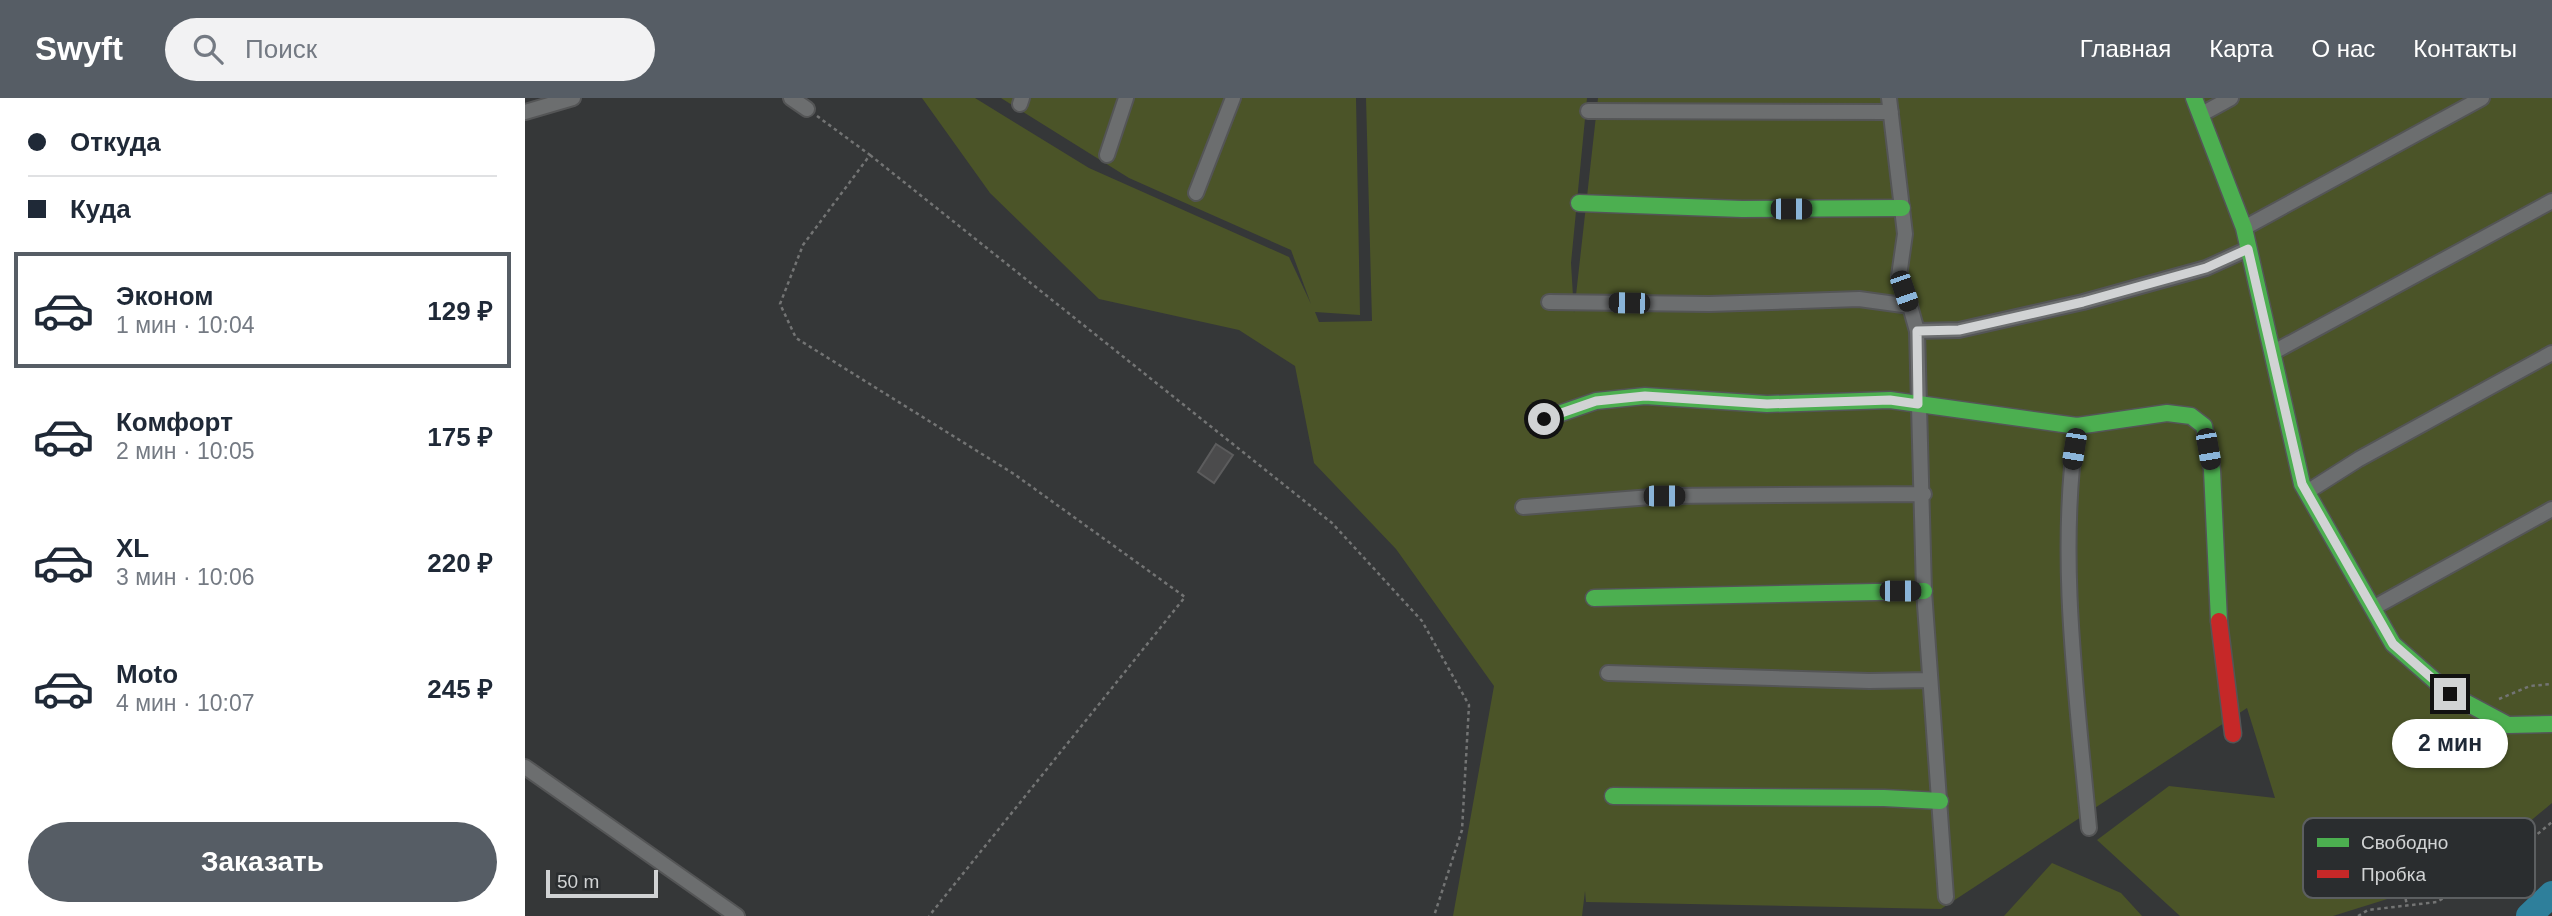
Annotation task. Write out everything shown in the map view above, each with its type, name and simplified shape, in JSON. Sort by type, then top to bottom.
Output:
[{"type":"street","points":[[525,112],[573,98]]},
{"type":"street","points":[[791,98],[807,108]]},
{"type":"street","points":[[1107,155],[1126,98]]},
{"type":"street","points":[[1196,193],[1233,98]]},
{"type":"street","points":[[2194,98],[2244,228],[2302,484],[2393,644],[2450,694],[2508,725],[2552,724]]},
{"type":"street","points":[[2200,115],[2231,98]]},
{"type":"street","points":[[2244,228],[2482,98]]},
{"type":"street","points":[[1588,111],[1890,105],[1905,234],[1899,276],[1917,331],[1918,404],[1924,494],[1924,590],[1946,897]]},
{"type":"street","points":[[2272,353],[2552,201]]},
{"type":"street","points":[[1579,203],[1742,209],[1902,208]]},
{"type":"street","points":[[1917,331],[1959,330],[2083,302],[2206,268],[2248,249]]},
{"type":"street","points":[[1549,302],[1709,304],[1859,299],[1910,306]]},
{"type":"street","points":[[2307,492],[2359,459],[2552,352]]},
{"type":"street","points":[[1544,419],[1596,401],[1645,396],[1767,404],[1890,400],[2077,426],[2167,413],[2191,416],[2204,426],[2212,470],[2220,640],[2233,734]]},
{"type":"street","points":[[2077,426],[2070,471],[2072,648],[2088,828]]},
{"type":"street","points":[[1523,507],[1664,496],[1924,494]]},
{"type":"street","points":[[2373,608],[2552,509]]},
{"type":"street","points":[[1594,598],[1924,590]]},
{"type":"street","points":[[1608,673],[1869,681],[1930,680]]},
{"type":"street","points":[[525,767],[737,916]]},
{"type":"street","points":[[1613,796],[1884,798],[1940,801]]},
{"type":"path","points":[[807,108],[870,155],[1332,523],[1422,621],[1469,705],[1462,830],[1434,916]]},
{"type":"path","points":[[870,155],[803,245],[780,304],[796,338],[1014,474],[1185,597],[929,916]]},
{"type":"path","points":[[2480,710],[2506,695],[2530,686],[2552,684]]},
{"type":"path","points":[[2535,836],[2552,822]]},
{"type":"path","points":[[2405,898],[2407,905]]},
{"type":"path","points":[[2358,916],[2368,910],[2437,902],[2444,898]]},
{"type":"green space","points":[[922,98],[975,98],[1089,168],[1289,257],[1311,304],[1291,250],[1129,178],[1001,98],[1356,98],[1360,315],[1315,312],[1319,322],[1372,321],[1366,98],[1587,98],[1571,263],[1574,313],[1598,98],[2552,98],[2552,803],[2534,818],[2303,818],[2303,898],[2390,898],[2333,916],[2180,916],[2097,840],[2169,786],[2275,798],[2247,708],[1941,909],[1586,902],[1585,891],[1582,916],[1453,916],[1494,686],[1396,549],[1314,463],[1295,366],[1239,330],[1099,299],[990,193]]},
{"type":"green space","points":[[2052,863],[2121,893],[2142,916],[2004,916]]},
{"type":"building","points":[[1216,444],[1233,455],[1214,483],[1198,472]]},
{"type":"waterway","points":[[2529,916],[2552,894]]},
{"type":"traffic: fast","points":[[2194,98],[2244,228],[2302,484],[2393,644],[2450,694],[2508,725],[2552,724]]},
{"type":"traffic: fast","points":[[1579,203],[1742,209],[1902,208]]},
{"type":"traffic: fast","points":[[1544,419],[1596,401],[1645,396],[1767,404],[1890,400],[2077,426],[2167,413],[2191,416],[2204,426],[2212,470],[2219,621]]},
{"type":"traffic: fast","points":[[1594,598],[1924,591]]},
{"type":"traffic: fast","points":[[1613,796],[1884,798],[1940,801]]},
{"type":"traffic: jam","points":[[2219,621],[2233,734]]},
{"type":"route","points":[[1544,419],[1596,401],[1645,396],[1767,404],[1890,400],[1918,404],[1917,331],[1959,330],[2083,302],[2206,268],[2248,249],[2302,484],[2393,644],[2450,694]]}]
